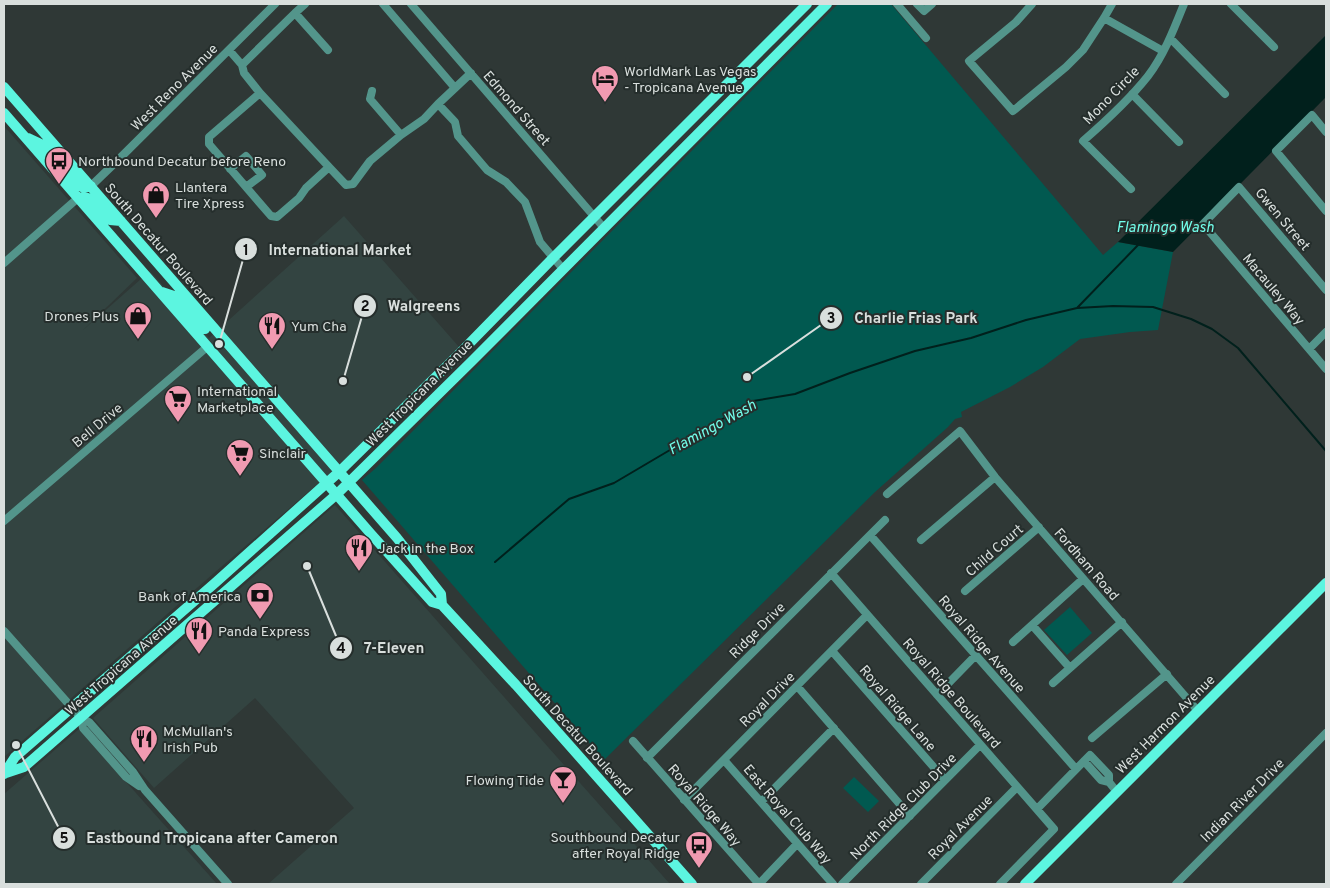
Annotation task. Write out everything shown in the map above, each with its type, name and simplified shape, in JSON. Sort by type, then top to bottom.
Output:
[{"type":"main road","name":"West Tropicana Avenue","points":[[5,774],[15,757],[339,472],[807,4]]},
{"type":"main road","name":"West Tropicana Avenue","points":[[5,774],[24,767],[349,483],[827,4]]},
{"type":"main road","points":[[764,47],[774,57]]},
{"type":"main road","points":[[755,55],[766,66]]},
{"type":"main road","name":"South Decatur Boulevard","points":[[4,87],[397,538],[441,594],[442,605]]},
{"type":"main road","name":"South Decatur Boulevard","points":[[4,113],[432,602],[442,605],[692,884]]},
{"type":"main road","points":[[25,136],[43,145],[80,186],[84,188],[91,186]]},
{"type":"main road","points":[[667,144],[678,154]]},
{"type":"main road","points":[[78,198],[88,198],[110,220],[121,222]]},
{"type":"main road","points":[[160,291],[174,296],[209,333],[216,337],[220,336]]},
{"type":"main road","points":[[488,324],[499,334]]},
{"type":"main road","points":[[207,347],[219,346],[244,371],[255,376]]},
{"type":"main road","points":[[214,602],[213,595],[249,561],[258,545]]},
{"type":"main road","name":"West Harmon Avenue","points":[[1024,884],[1326,583]]},
{"type":"street","name":"West Reno Avenue","points":[[91,186],[275,4]]},
{"type":"street","points":[[242,65],[305,4]]},
{"type":"street","points":[[382,4],[455,88]]},
{"type":"street","name":"Edmond Street","points":[[411,4],[604,228]]},
{"type":"street","points":[[897,4],[926,38]]},
{"type":"street","points":[[917,4],[924,11],[932,4]]},
{"type":"street","points":[[1032,4],[1016,22],[969,61],[1013,112],[1083,50],[1112,4]]},
{"type":"street","name":"Mono Circle","points":[[1131,189],[1083,141],[1107,120],[1149,75],[1170,38],[1184,4]]},
{"type":"street","points":[[1231,4],[1274,47]]},
{"type":"street","points":[[296,13],[328,50]]},
{"type":"street","points":[[1104,18],[1163,51]]},
{"type":"street","points":[[1170,38],[1225,94]]},
{"type":"street","points":[[229,50],[242,65],[244,73],[260,93],[346,185],[352,184],[370,161],[400,134],[424,119],[471,73]]},
{"type":"street","points":[[372,91],[370,99],[400,134]]},
{"type":"street","points":[[260,93],[209,137],[209,144],[270,216],[277,217],[330,167]]},
{"type":"street","points":[[1132,94],[1179,142]]},
{"type":"street","points":[[438,104],[455,122],[458,136],[487,170],[506,182],[525,202],[540,242],[563,269]]},
{"type":"street","points":[[1326,132],[1312,115],[1276,151],[1326,211]]},
{"type":"street","points":[[230,169],[246,156],[262,174],[246,187]]},
{"type":"street","name":"Gwen Street","points":[[1203,224],[1239,187],[1326,290]]},
{"type":"street","points":[[4,264],[78,198]]},
{"type":"street","name":"Macauley Way","points":[[1203,224],[1326,369]]},
{"type":"street","points":[[1309,349],[1326,332]]},
{"type":"street","name":"Bell Drive","points":[[4,522],[207,347]]},
{"type":"street","name":"Fordham Road","points":[[886,494],[960,430],[995,477],[1198,710]]},
{"type":"street","points":[[920,540],[995,477]]},
{"type":"street","name":"Ridge Drive","points":[[647,758],[885,520]]},
{"type":"street","name":"Child Court","points":[[965,591],[1039,528]]},
{"type":"street","name":"Royal Ridge Avenue","points":[[870,535],[1076,769]]},
{"type":"street","name":"Royal Ridge Boulevard","points":[[831,574],[1054,829],[1000,884]]},
{"type":"street","points":[[1013,642],[1084,579]]},
{"type":"street","name":"Royal Drive","points":[[684,800],[867,615]]},
{"type":"street","points":[[1053,683],[1122,622]]},
{"type":"street","points":[[1032,625],[1070,668]]},
{"type":"street","points":[[4,631],[80,718],[89,722],[145,790],[228,884]]},
{"type":"street","name":"Royal Ridge Lane","points":[[832,651],[945,780]]},
{"type":"street","points":[[937,695],[976,655]]},
{"type":"street","points":[[1092,738],[1167,674]]},
{"type":"street","points":[[797,686],[910,816]]},
{"type":"street","points":[[761,802],[834,728]]},
{"type":"street","name":"Indian River Drive","points":[[1176,884],[1326,734]]},
{"type":"street","name":"Royal Ridge Way","points":[[633,741],[759,884]]},
{"type":"street","name":"North Ridge Club Drive","points":[[842,884],[980,745]]},
{"type":"street","points":[[1037,809],[1090,755],[1109,775],[1109,782]]},
{"type":"street","name":"East Royal Club Way","points":[[724,760],[833,884]]},
{"type":"street","points":[[1084,761],[1101,780],[1109,782],[1117,792]]},
{"type":"street","name":"Royal Avenue","points":[[921,884],[1017,787]]},
{"type":"street","points":[[759,884],[797,844]]},
{"type":"shaded area","points":[[4,126],[137,278],[82,331],[150,271],[209,338],[344,216],[467,356],[214,573],[4,757]]},
{"type":"shaded area","points":[[335,505],[670,884],[268,884],[354,808],[255,698],[154,788],[93,718]]},
{"type":"shaded area","points":[[79,729],[217,884],[4,884],[4,794]]},
{"type":"green space","points":[[838,4],[891,4],[1103,255],[1118,242],[1173,252],[1158,330],[1080,339],[1043,367],[1010,387],[961,412],[962,417],[955,419],[875,492],[604,760],[362,480]]},
{"type":"green space","points":[[1070,607],[1092,633],[1067,655],[1044,630]]},
{"type":"green space","points":[[854,777],[879,801],[868,812],[843,788]]},
{"type":"water","name":"Flamingo Wash","points":[[1326,35],[1326,97],[1173,252],[1118,242]]},
{"type":"waterway","name":"Flamingo Wash","points":[[495,562],[569,499],[614,483],[753,401],[795,394],[915,351],[971,338],[1026,320],[1077,308],[1139,244]]},
{"type":"waterway","points":[[1077,308],[1113,306],[1153,307],[1191,319],[1212,329],[1238,348],[1326,451]]},
{"type":"place","name":"WorldMark Las Vegas - Tropicana Avenue","points":[[605,103]]},
{"type":"place","name":"Northbound Decatur before Reno","points":[[59,185]]},
{"type":"place","name":"Llantera Tire Xpress","points":[[156,219]]},
{"type":"place","name":"Drones Plus","points":[[138,340]]},
{"type":"place","name":"International Market","points":[[219,344]]},
{"type":"place","name":"Yum Cha","points":[[272,350]]},
{"type":"place","name":"Charlie Frias Park","points":[[747,377]]},
{"type":"place","name":"Walgreens","points":[[343,381]]},
{"type":"place","name":"International Marketplace","points":[[178,423]]},
{"type":"place","name":"Sinclair","points":[[240,477]]},
{"type":"place","name":"7-Eleven","points":[[307,566]]},
{"type":"place","name":"Jack in the Box","points":[[359,572]]},
{"type":"place","name":"Bank of America","points":[[260,620]]},
{"type":"place","name":"Panda Express","points":[[199,655]]},
{"type":"place","name":"Eastbound Tropicana after Cameron","points":[[16,745]]},
{"type":"place","name":"McMullan's Irish Pub","points":[[144,763]]},
{"type":"place","name":"Flowing Tide","points":[[563,804]]},
{"type":"place","name":"Southbound Decatur after Royal Ridge","points":[[699,869]]}]
